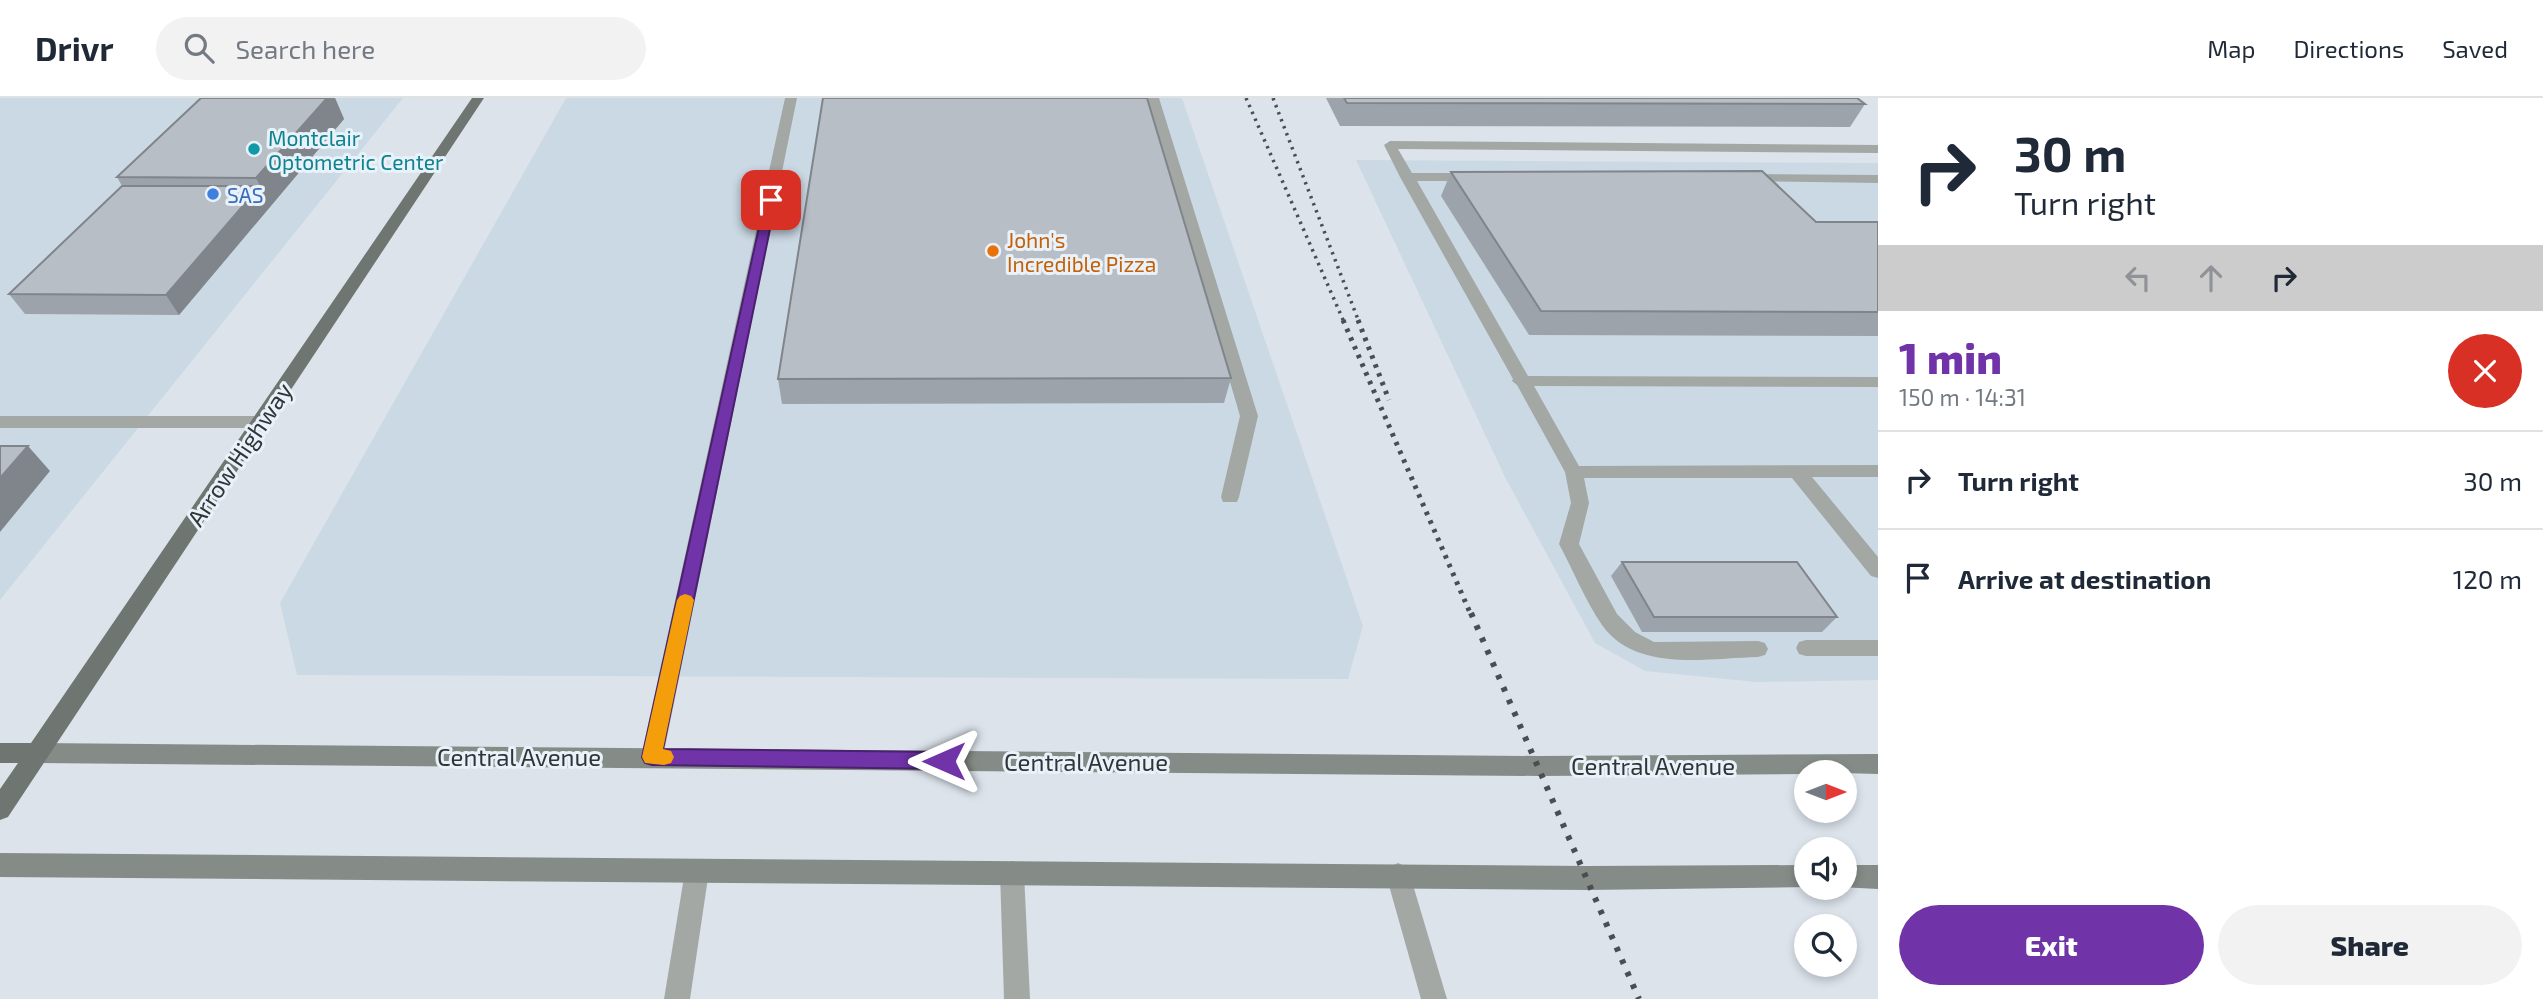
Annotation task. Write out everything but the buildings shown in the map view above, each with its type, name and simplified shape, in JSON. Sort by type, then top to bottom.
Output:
[{"type":"main road","name":"Arrow Highway","points":[[0,809],[478,98]]},
{"type":"main road","name":"Central Avenue","points":[[0,753],[1539,766],[1878,764]]},
{"type":"main road","points":[[0,865],[1587,878],[1794,877]]},
{"type":"main road","points":[[1857,877],[1878,877]]},
{"type":"lane","points":[[652,757],[791,98]]},
{"type":"lane","points":[[1153,98],[1249,416],[1230,497]]},
{"type":"lane","points":[[1758,649],[1652,650],[1629,638],[1610,620],[1569,544],[1580,503],[1574,472],[1520,381],[1390,145],[1878,149]]},
{"type":"lane","points":[[1407,177],[1490,177]]},
{"type":"lane","points":[[1726,178],[1878,179]]},
{"type":"lane","points":[[1520,381],[1878,382]]},
{"type":"lane","points":[[0,422],[261,422]]},
{"type":"lane","points":[[1797,471],[1878,571]]},
{"type":"lane","points":[[1574,472],[1878,471]]},
{"type":"lane","points":[[1806,648],[1878,648]]},
{"type":"lane","points":[[677,999],[697,871]]},
{"type":"lane","points":[[1012,873],[1017,999]]},
{"type":"lane","points":[[1398,875],[1434,999]]},
{"type":"shaded area","points":[[0,98],[403,98],[0,600]]},
{"type":"shaded area","points":[[566,98],[1182,98],[1363,626],[1348,679],[297,675],[280,603]]},
{"type":"shaded area","points":[[1356,160],[1878,163],[1878,680],[1756,682],[1645,671],[1595,643],[1506,479]]},
{"type":"railway","points":[[1246,98],[1344,322]]},
{"type":"railway","points":[[1273,98],[1359,322]]},
{"type":"railway","points":[[1343,320],[1471,615]]},
{"type":"railway","points":[[1358,320],[1389,400]]},
{"type":"railway","points":[[1471,613],[1639,999]]},
{"type":"slow traffic","points":[[664,757],[652,757],[685,600]]},
{"type":"place","name":"Montclair Optometric Center","points":[[254,149]]},
{"type":"place","name":"SAS","points":[[213,194]]},
{"type":"place","name":"John's Incredible Pizza","points":[[993,251]]},
{"type":"route","points":[[771,200],[652,757],[944,761]]}]
